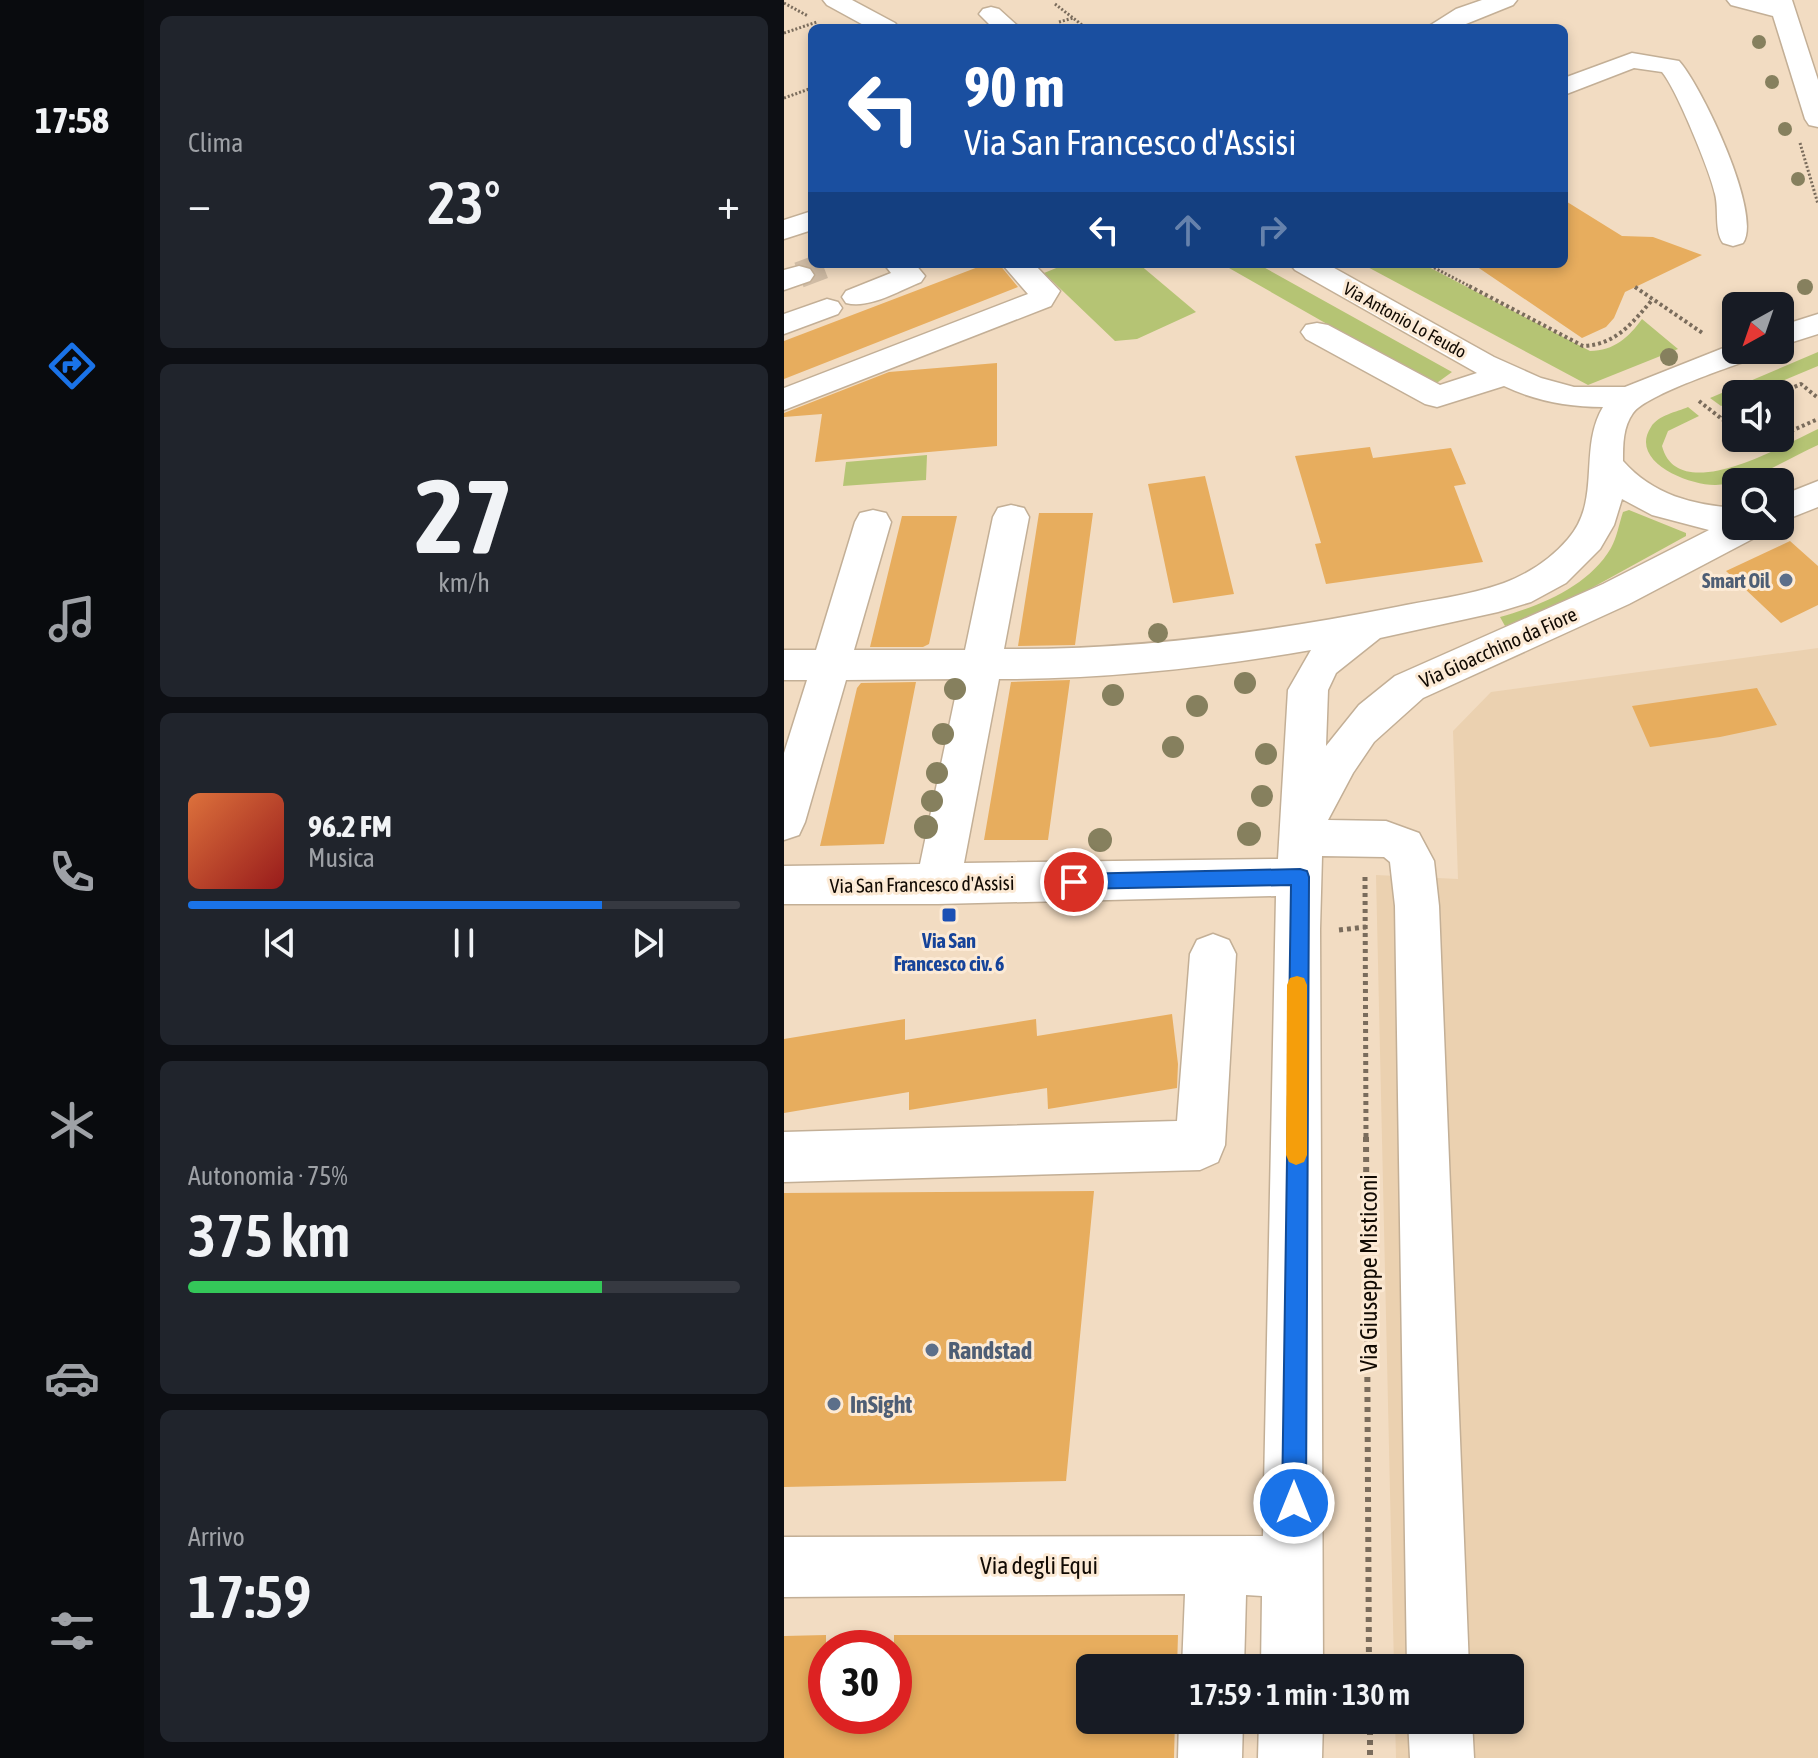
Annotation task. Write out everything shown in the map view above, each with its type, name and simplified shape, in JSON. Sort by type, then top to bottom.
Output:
[{"type":"street","points":[[835,0],[880,24]]},
{"type":"street","points":[[1445,24],[1505,0]]},
{"type":"street","points":[[1739,0],[1782,6],[1818,119]]},
{"type":"street","points":[[1568,85],[1632,60],[1670,66],[1690,95],[1700,125],[1727,180],[1734,218],[1733,237]]},
{"type":"street","points":[[857,297],[910,276],[903,268]]},
{"type":"street","points":[[784,400],[1040,300],[1045,291],[1021,268]]},
{"type":"street","name":"Via Antonio Lo Feudo","points":[[1312,268],[1530,386],[1564,395],[1629,397]]},
{"type":"street","points":[[784,325],[827,308]]},
{"type":"street","points":[[1794,332],[1818,323]]},
{"type":"street","points":[[1317,332],[1437,397],[1505,375]]},
{"type":"street","points":[[1629,397],[1722,360]]},
{"type":"street","name":"Via Antonio Lo Feudo","points":[[1505,375],[1605,460],[1630,487],[1663,506],[1692,516],[1722,519]]},
{"type":"street","name":"Via Gioacchino da Fiore","points":[[784,665],[1087,663],[1367,627],[1481,603],[1535,587],[1568,562],[1591,535],[1605,500],[1609,423],[1629,397]]},
{"type":"street","points":[[1794,504],[1818,493]]},
{"type":"street","points":[[938,885],[1011,517]]},
{"type":"street","points":[[784,822],[873,522]]},
{"type":"street","name":"Via Gioacchino da Fiore","points":[[1301,848],[1350,738],[1383,705],[1409,687],[1616,594],[1722,539]]},
{"type":"street","name":"Via Gioacchino da Fiore","points":[[1301,848],[1308,690],[1322,663],[1367,627]]},
{"type":"street","name":"Via San Francesco d'Assisi","points":[[784,885],[938,885],[1386,839],[1404,846],[1412,861],[1417,906],[1438,1654]]},
{"type":"street","points":[[1292,1654],[1301,848]]},
{"type":"street","points":[[784,1157],[1200,1145],[1213,954]]},
{"type":"street","points":[[1214,1654],[1217,1564]]},
{"type":"street","name":"Via degli Equi","points":[[784,1567],[1217,1564],[1294,1567]]},
{"type":"street","points":[[1210,1758],[1211,1734]]},
{"type":"street","points":[[1290,1758],[1291,1734]]},
{"type":"street","points":[[1441,1734],[1442,1758]]},
{"type":"path","points":[[1055,4],[1081,24]]},
{"type":"path","points":[[784,7],[816,24]]},
{"type":"path","points":[[1059,22],[1073,18]]},
{"type":"path","points":[[784,33],[808,25]]},
{"type":"path","points":[[784,98],[808,89]]},
{"type":"path","points":[[1435,268],[1583,346],[1600,347],[1620,336],[1653,299]]},
{"type":"path","points":[[1635,287],[1708,337]]},
{"type":"path","points":[[1794,387],[1801,384],[1818,398]]},
{"type":"path","points":[[1694,396],[1722,419]]},
{"type":"path","points":[[1794,430],[1818,419]]},
{"type":"path","name":"Via Giuseppe Misticoni","points":[[1365,877],[1369,1654]]},
{"type":"path","points":[[1370,1734],[1370,1758]]},
{"type":"shaded area","points":[[1818,648],[1818,1758],[1396,1758],[1395,1734],[1524,1734],[1524,1654],[1394,1654],[1376,875],[1458,879],[1453,731],[1491,692]]},
{"type":"green space","points":[[1056,268],[1144,268],[1196,312],[1137,339],[1115,341],[1044,273]]},
{"type":"green space","points":[[1229,268],[1265,268],[1452,372],[1434,385]]},
{"type":"green space","points":[[1369,268],[1431,268],[1590,351],[1606,349],[1620,342],[1642,319],[1678,349],[1588,385]]},
{"type":"green space","points":[[1818,352],[1818,366],[1784,380],[1752,380],[1794,364]]},
{"type":"green space","points":[[1722,393],[1722,406],[1721,406],[1710,398]]},
{"type":"green space","points":[[1688,407],[1699,416],[1668,431],[1662,446],[1672,464],[1688,472],[1722,469],[1722,485],[1692,481],[1665,470],[1655,461],[1648,451],[1646,440],[1651,427],[1668,414]]},
{"type":"green space","points":[[1818,429],[1818,445],[1772,468],[1726,468],[1769,452],[1794,452],[1794,440]]},
{"type":"green space","points":[[927,455],[926,480],[843,486],[846,462]]},
{"type":"green space","points":[[1629,510],[1686,533],[1686,536],[1559,606],[1505,626],[1500,617],[1562,593],[1590,573],[1611,548],[1623,512]]},
{"type":"building","points":[[1568,202],[1622,236],[1653,237],[1702,255],[1625,292],[1614,318],[1606,327],[1582,338],[1479,268],[1568,268]]},
{"type":"building","points":[[976,268],[1002,268],[1018,287],[784,379],[784,341]]},
{"type":"building","points":[[997,363],[997,446],[815,462],[822,414],[784,417],[784,413],[889,372]]},
{"type":"building","points":[[1370,447],[1373,458],[1451,448],[1466,484],[1454,486],[1483,562],[1326,584],[1315,544],[1321,543],[1295,456]]},
{"type":"building","points":[[1205,476],[1234,594],[1173,603],[1148,484]]},
{"type":"building","points":[[1039,513],[1093,513],[1075,645],[1018,646]]},
{"type":"building","points":[[902,516],[957,516],[929,644],[923,647],[870,647]]},
{"type":"building","points":[[1790,541],[1818,566],[1818,605],[1781,623],[1726,571]]},
{"type":"building","points":[[1070,680],[1048,840],[984,840],[1011,682]]},
{"type":"building","points":[[916,682],[884,844],[820,846],[857,688],[861,683]]},
{"type":"building","points":[[1757,688],[1777,725],[1720,737],[1650,747],[1632,706]]},
{"type":"building","points":[[1172,1014],[1178,1064],[1177,1088],[1048,1109],[1047,1088],[909,1110],[909,1092],[784,1113],[784,1039],[905,1019],[905,1040],[1036,1019],[1037,1036]]},
{"type":"building","points":[[1094,1191],[1066,1481],[784,1487],[784,1193]]},
{"type":"building","points":[[808,1635],[808,1734],[912,1734],[912,1635],[1178,1635],[1177,1654],[1076,1654],[1076,1734],[1175,1734],[1174,1758],[784,1758],[784,1636]]},
{"type":"tunnel","points":[[799,275],[817,268]]},
{"type":"slow traffic","points":[[1296,1155],[1297,985]]},
{"type":"place","name":"Smart Oil","points":[[1786,580]]},
{"type":"place","name":"Via San Francesco civ. 6","points":[[949,915]]},
{"type":"place","name":"Randstad","points":[[932,1350]]},
{"type":"place","name":"InSight","points":[[834,1404]]},
{"type":"route","points":[[1074,882],[1300,877],[1297,929],[1294,1503]]}]
